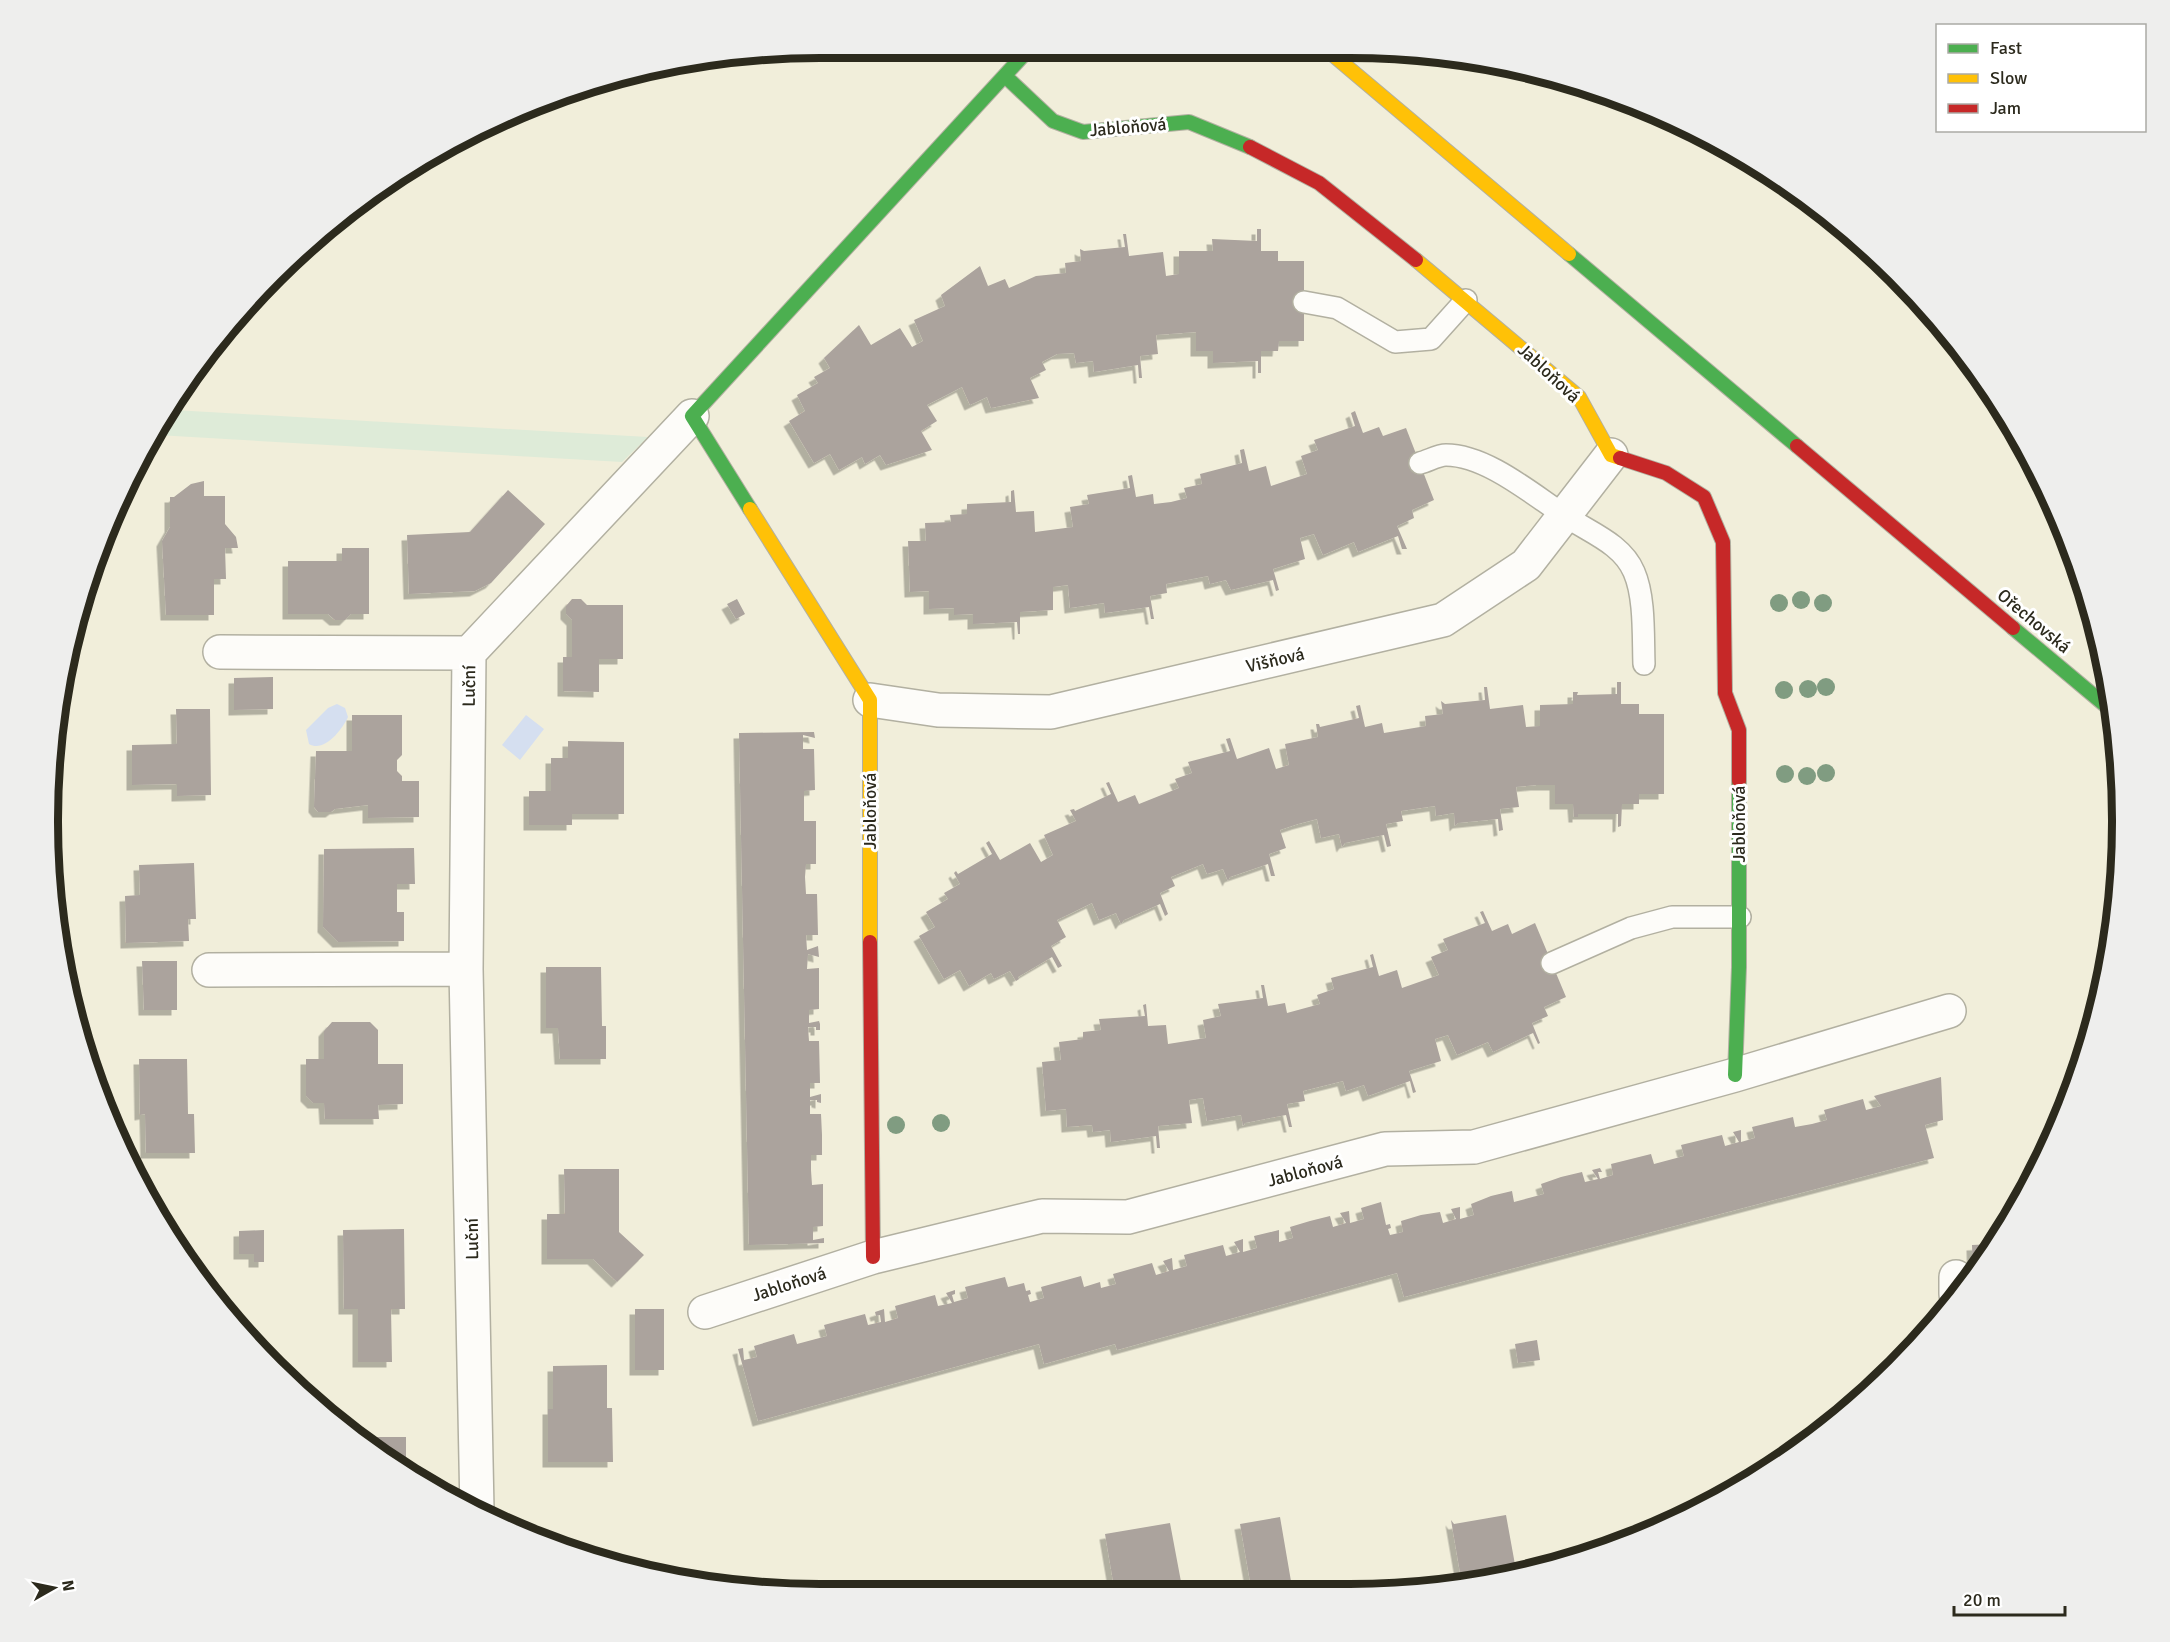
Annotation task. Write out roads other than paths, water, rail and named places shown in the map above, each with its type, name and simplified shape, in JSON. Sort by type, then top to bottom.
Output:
[{"type":"street","points":[[470,653],[692,416],[1021,58]]},
{"type":"street","name":"Ořechovská","points":[[1336,58],[2102,702]]},
{"type":"street","name":"Jabloňová","points":[[1005,76],[1053,122],[1083,132],[1189,122],[1264,153],[1319,183],[1466,300],[1579,397],[1611,455],[1666,474],[1704,497],[1723,542],[1725,693],[1739,730],[1740,916],[1735,1075]]},
{"type":"street","points":[[692,416],[870,700]]},
{"type":"street","name":"Višňová","points":[[870,700],[939,710],[1051,712],[1443,620],[1526,565],[1611,455]]},
{"type":"street","name":"Luční","points":[[220,652],[470,653],[466,969],[477,1501]]},
{"type":"street","name":"Jabloňová","points":[[870,700],[870,1107],[873,1257]]},
{"type":"street","points":[[209,970],[466,969]]},
{"type":"street","name":"Jabloňová","points":[[705,1312],[873,1257],[1042,1216],[1128,1217],[1385,1149],[1474,1147],[1735,1075],[1949,1011]]},
{"type":"lane","points":[[1304,302],[1337,308],[1395,342],[1431,339],[1466,300]]},
{"type":"lane","points":[[1420,463],[1446,455],[1485,464],[1614,545],[1634,572],[1643,617],[1644,664]]},
{"type":"lane","points":[[1552,963],[1631,928],[1672,917],[1740,916]]},
{"type":"water","points":[[337,704],[345,708],[348,717],[341,728],[326,743],[315,746],[309,744],[306,730],[328,708]]},
{"type":"water","points":[[526,715],[544,729],[520,760],[502,745]]}]
